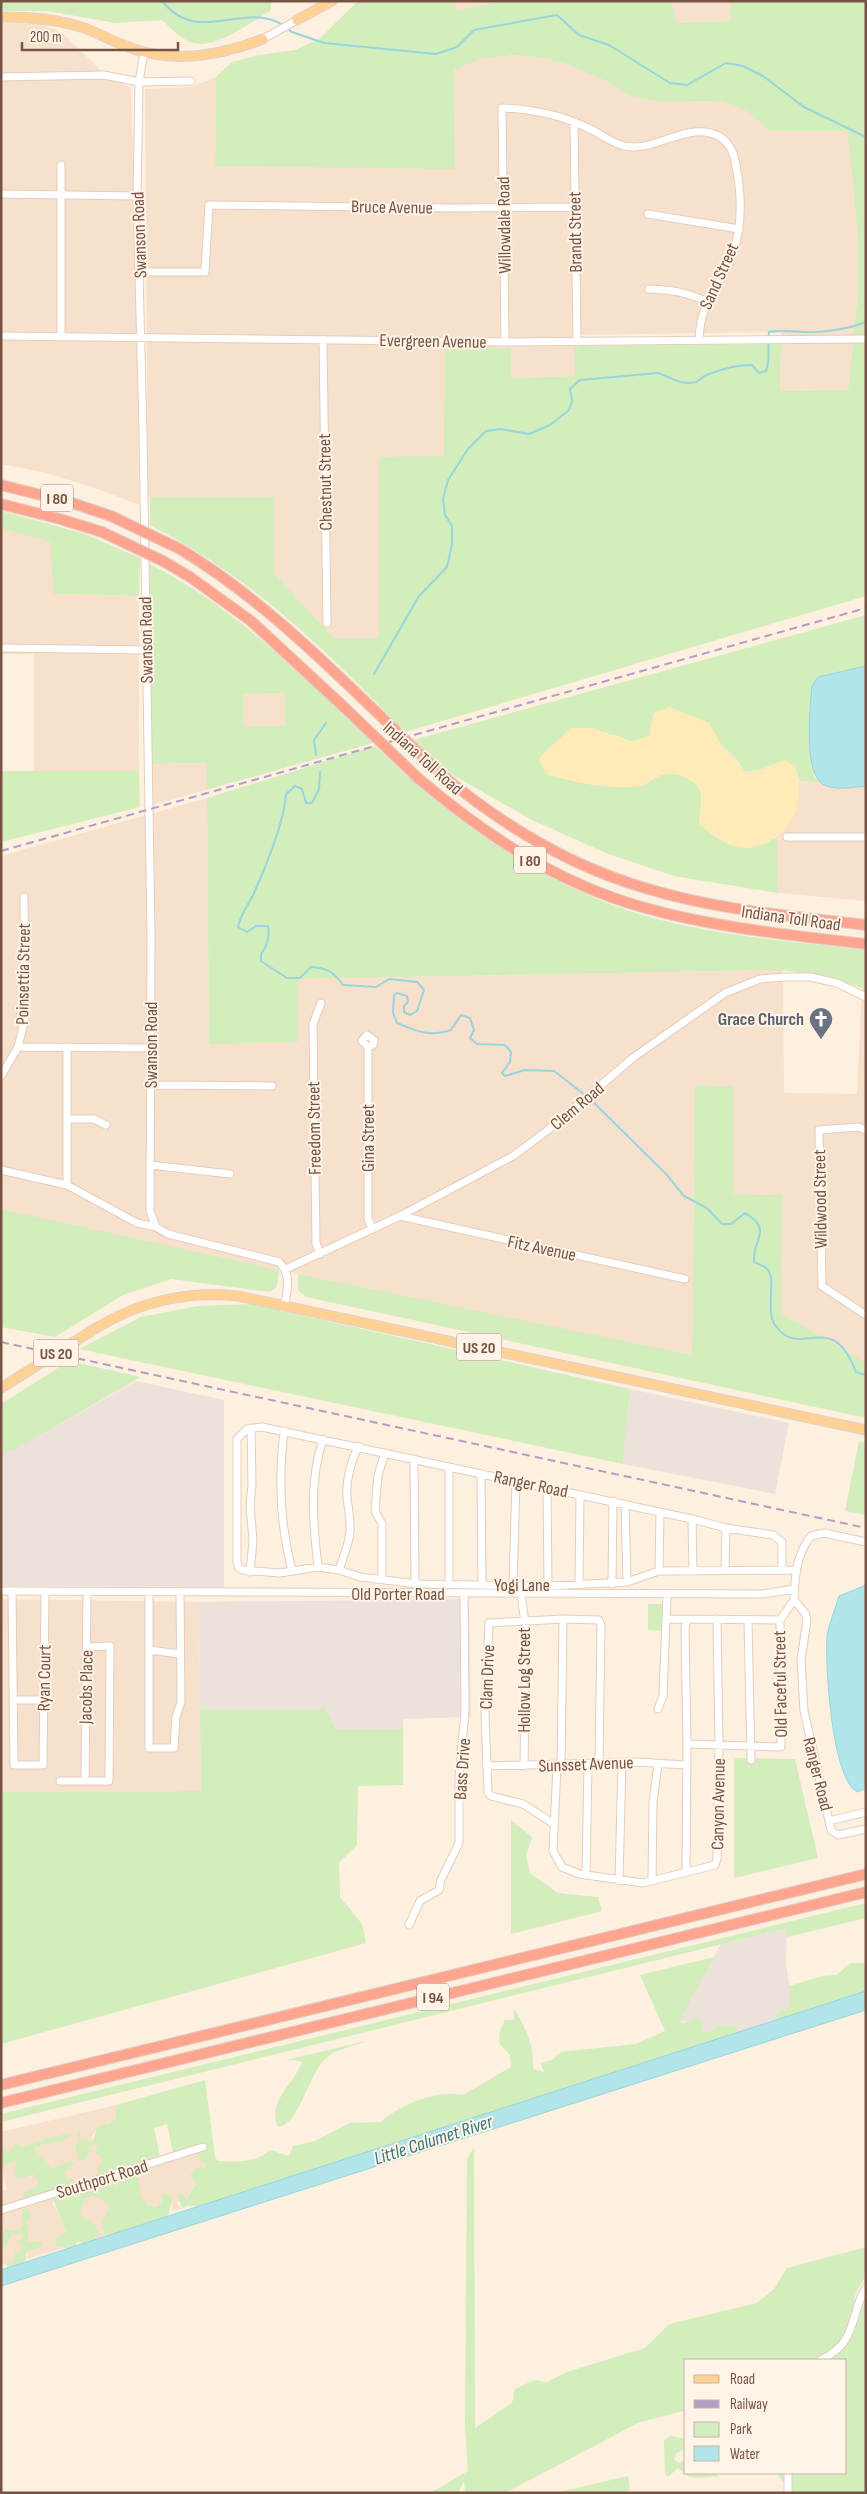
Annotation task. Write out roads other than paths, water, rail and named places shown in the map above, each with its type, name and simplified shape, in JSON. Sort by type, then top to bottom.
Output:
[{"type":"highway","name":"Indiana Toll Road","points":[[1,485],[69,502],[111,516],[180,549],[232,582],[259,603],[441,774],[485,809],[518,831],[571,860],[613,878],[655,891],[724,906],[866,925]]},
{"type":"highway","name":"Indiana Toll Road","points":[[1,504],[102,532],[190,576],[251,620],[418,778],[479,828],[510,849],[575,883],[611,897],[666,914],[722,925],[866,944]]},
{"type":"highway","name":"I 94","points":[[1,2085],[866,1874]]},
{"type":"highway","name":"I 94","points":[[1,2103],[866,1892]]},
{"type":"main road","points":[[297,20],[332,1]]},
{"type":"main road","points":[[1,17],[34,17],[62,21],[144,52],[200,56],[232,51],[263,40]]},
{"type":"main road","name":"US 20","points":[[1,1388],[96,1328],[131,1309],[183,1295],[238,1296],[285,1304],[866,1430]]},
{"type":"street","points":[[263,40],[297,20]]},
{"type":"street","name":"Swanson Road","points":[[144,52],[139,82],[137,196],[142,338],[145,650],[151,945],[150,1211],[156,1226]]},
{"type":"street","points":[[1,77],[104,75],[139,82],[191,81]]},
{"type":"street","name":"Willowdale Road","points":[[505,342],[502,108],[553,114],[574,122]]},
{"type":"street","name":"Sand Street","points":[[574,122],[625,146],[651,144],[700,131],[712,133],[730,146],[735,159],[741,192],[739,229],[732,257],[707,302],[701,319],[699,340]]},
{"type":"street","name":"Brandt Street","points":[[574,122],[577,342]]},
{"type":"street","points":[[61,165],[61,337]]},
{"type":"street","points":[[1,194],[137,196]]},
{"type":"street","name":"Bruce Avenue","points":[[140,272],[205,272],[208,204],[504,208],[575,207]]},
{"type":"street","points":[[648,214],[739,229]]},
{"type":"street","points":[[648,290],[675,290],[689,293],[707,302]]},
{"type":"street","name":"Evergreen Avenue","points":[[1,336],[505,342],[866,339]]},
{"type":"street","name":"Chestnut Street","points":[[323,340],[327,623]]},
{"type":"street","points":[[1,648],[145,650]]},
{"type":"street","points":[[787,837],[866,837]]},
{"type":"street","name":"Poinsettia Street","points":[[1,1076],[18,1047],[25,1014],[24,896]]},
{"type":"street","name":"Clem Road","points":[[286,1270],[400,1216],[513,1156],[634,1057],[725,993],[760,979],[810,977],[837,983],[866,997]]},
{"type":"street","name":"Freedom Street","points":[[320,1254],[316,1243],[313,1024],[321,1003]]},
{"type":"street","points":[[18,1047],[150,1048]]},
{"type":"street","points":[[67,1047],[67,1185]]},
{"type":"street","name":"Gina Street","points":[[368,1047],[368,1218],[372,1229]]},
{"type":"street","points":[[150,1085],[272,1086]]},
{"type":"street","points":[[67,1119],[94,1120],[106,1125]]},
{"type":"street","name":"Wildwood Street","points":[[866,1130],[858,1127],[819,1130],[822,1286],[866,1315]]},
{"type":"street","points":[[150,1165],[230,1174]]},
{"type":"street","points":[[1,1170],[67,1185],[138,1224],[156,1226],[173,1236],[279,1262],[286,1270],[288,1276],[285,1304]]},
{"type":"street","name":"Fitz Avenue","points":[[400,1216],[685,1279]]},
{"type":"street","name":"Ranger Road","points":[[250,1428],[262,1427],[358,1446],[414,1460],[626,1504],[726,1528],[778,1537],[782,1542],[782,1570]]},
{"type":"street","points":[[250,1428],[252,1541],[250,1572],[241,1569],[237,1562],[236,1446],[240,1435],[250,1428]]},
{"type":"street","points":[[284,1431],[280,1457],[280,1507],[292,1571]]},
{"type":"street","points":[[318,1567],[313,1503],[318,1458],[323,1439]]},
{"type":"street","points":[[339,1570],[350,1534],[351,1514],[347,1497],[348,1471],[358,1446]]},
{"type":"street","points":[[382,1579],[382,1524],[375,1511],[378,1475],[386,1453]]},
{"type":"street","points":[[414,1460],[415,1584]]},
{"type":"street","points":[[448,1467],[449,1584]]},
{"type":"street","points":[[481,1474],[482,1585]]},
{"type":"street","points":[[516,1481],[513,1585],[521,1594]]},
{"type":"street","points":[[547,1488],[548,1586]]},
{"type":"street","points":[[579,1584],[580,1494]]},
{"type":"street","points":[[612,1584],[613,1502]]},
{"type":"street","points":[[626,1504],[627,1582]]},
{"type":"street","points":[[660,1512],[660,1571]]},
{"type":"street","points":[[692,1519],[692,1571]]},
{"type":"street","points":[[725,1570],[726,1528]]},
{"type":"street","points":[[666,1619],[687,1620],[694,1617],[748,1621],[780,1620],[794,1600],[795,1570],[805,1543],[812,1534],[824,1533],[866,1542]]},
{"type":"street","name":"Yogi Lane","points":[[250,1572],[280,1573],[318,1567],[339,1570],[360,1577],[415,1584],[548,1586],[627,1582],[660,1571],[795,1570]]},
{"type":"street","name":"Old Porter Road","points":[[1,1591],[763,1594],[794,1589]]},
{"type":"street","points":[[12,1591],[13,1700],[44,1700]]},
{"type":"street","name":"Ryan Court","points":[[13,1700],[14,1765],[43,1765],[45,1592]]},
{"type":"street","name":"Jacobs Place","points":[[84,1781],[87,1592]]},
{"type":"street","points":[[149,1592],[149,1748],[174,1748],[176,1717],[180,1702],[180,1592]]},
{"type":"street","name":"Bass Drive","points":[[409,1925],[420,1901],[439,1890],[441,1880],[459,1843],[459,1776],[465,1712],[464,1594]]},
{"type":"street","name":"Hollow Log Street","points":[[521,1594],[524,1620],[524,1766]]},
{"type":"street","points":[[658,1709],[663,1696],[667,1594]]},
{"type":"street","name":"Ranger Road","points":[[794,1600],[805,1613],[807,1620],[801,1660],[804,1720],[832,1832],[836,1835],[866,1829]]},
{"type":"street","points":[[486,1766],[487,1788],[491,1796],[523,1804],[554,1824],[559,1766],[563,1619]]},
{"type":"street","name":"Canyon Avenue","points":[[554,1824],[553,1851],[557,1861],[562,1867],[586,1875],[619,1880],[652,1881],[710,1868],[717,1861],[719,1745],[717,1619]]},
{"type":"street","points":[[524,1620],[599,1620],[601,1626],[599,1764]]},
{"type":"street","name":"Clam Drive","points":[[486,1766],[488,1625],[493,1621],[524,1620]]},
{"type":"street","name":"Canyon Avenue","points":[[686,1872],[687,1744],[685,1657],[687,1620]]},
{"type":"street","name":"Old Faceful Street","points":[[687,1744],[781,1746],[780,1620]]},
{"type":"street","points":[[748,1621],[751,1760]]},
{"type":"street","points":[[60,1781],[109,1781],[110,1646],[86,1647]]},
{"type":"street","points":[[149,1650],[180,1654]]},
{"type":"street","points":[[619,1880],[622,1763]]},
{"type":"street","name":"Sunsset Avenue","points":[[486,1766],[559,1766],[622,1763],[686,1765]]},
{"type":"street","points":[[586,1875],[588,1764]]},
{"type":"street","points":[[652,1881],[653,1802],[658,1764]]},
{"type":"street","points":[[829,1821],[866,1812]]},
{"type":"street","name":"Southport Road","points":[[1,2210],[202,2147]]},
{"type":"street","points":[[823,2359],[836,2352],[846,2342],[866,2287]]},
{"type":"street","points":[[788,2474],[788,2493]]},
{"type":"water","points":[[866,666],[866,786],[829,787],[817,779],[810,755],[809,724],[812,686],[818,677]]},
{"type":"water","points":[[866,1585],[866,1788],[858,1792],[849,1784],[836,1746],[829,1696],[827,1637],[839,1596]]},
{"type":"water","name":"Little Calumet River","points":[[866,1991],[866,2010],[1,2286],[1,2270]]},
{"type":"waterway","points":[[162,1],[176,14],[191,21],[206,22],[252,17],[268,19],[283,25]]},
{"type":"waterway","points":[[286,28],[292,32],[324,43],[436,54],[457,47],[474,30],[557,15],[579,35],[609,45],[670,83],[687,85],[726,63],[743,66],[763,76],[804,107],[866,137]]},
{"type":"waterway","points":[[374,674],[419,596],[447,567],[452,544],[452,526],[445,515],[443,499],[448,480],[468,449],[486,431],[500,429],[529,434],[550,425],[569,410],[572,401],[570,389],[580,380],[658,373],[681,382],[691,383],[719,370],[747,365],[752,365],[759,373],[766,371],[767,367],[769,332],[822,332],[848,328],[866,322]]},
{"type":"waterway","points":[[316,755],[314,740],[326,723]]},
{"type":"waterway","points":[[320,772],[319,789],[312,803],[306,803],[302,789],[295,786],[286,794],[282,818],[269,858],[239,922],[238,927],[247,932],[256,926],[268,926],[268,937],[261,954],[261,961],[287,978],[300,978],[311,967],[321,968],[330,972],[343,985],[376,987],[389,979],[417,982],[424,990],[417,1011],[410,1015],[404,1012],[404,1006],[408,1002],[407,996],[397,993],[394,995],[393,1013],[397,1023],[418,1031],[436,1033],[451,1030],[461,1015],[470,1018],[474,1030],[470,1038],[477,1044],[505,1045],[511,1052],[510,1062],[502,1073],[505,1076],[525,1070],[554,1071],[585,1095]]},
{"type":"waterway","points":[[589,1098],[666,1174],[684,1196],[707,1208],[722,1224],[731,1224],[745,1213],[754,1219],[760,1230],[754,1262],[766,1268],[770,1273],[771,1311],[775,1325],[785,1335],[795,1339],[826,1338],[836,1342],[846,1353],[856,1372],[866,1375]]},
{"type":"railway","points":[[1,851],[866,608]]},
{"type":"railway","points":[[1,1342],[866,1528]]},
{"type":"place","name":"Grace Church","points":[[821,1040]]}]
